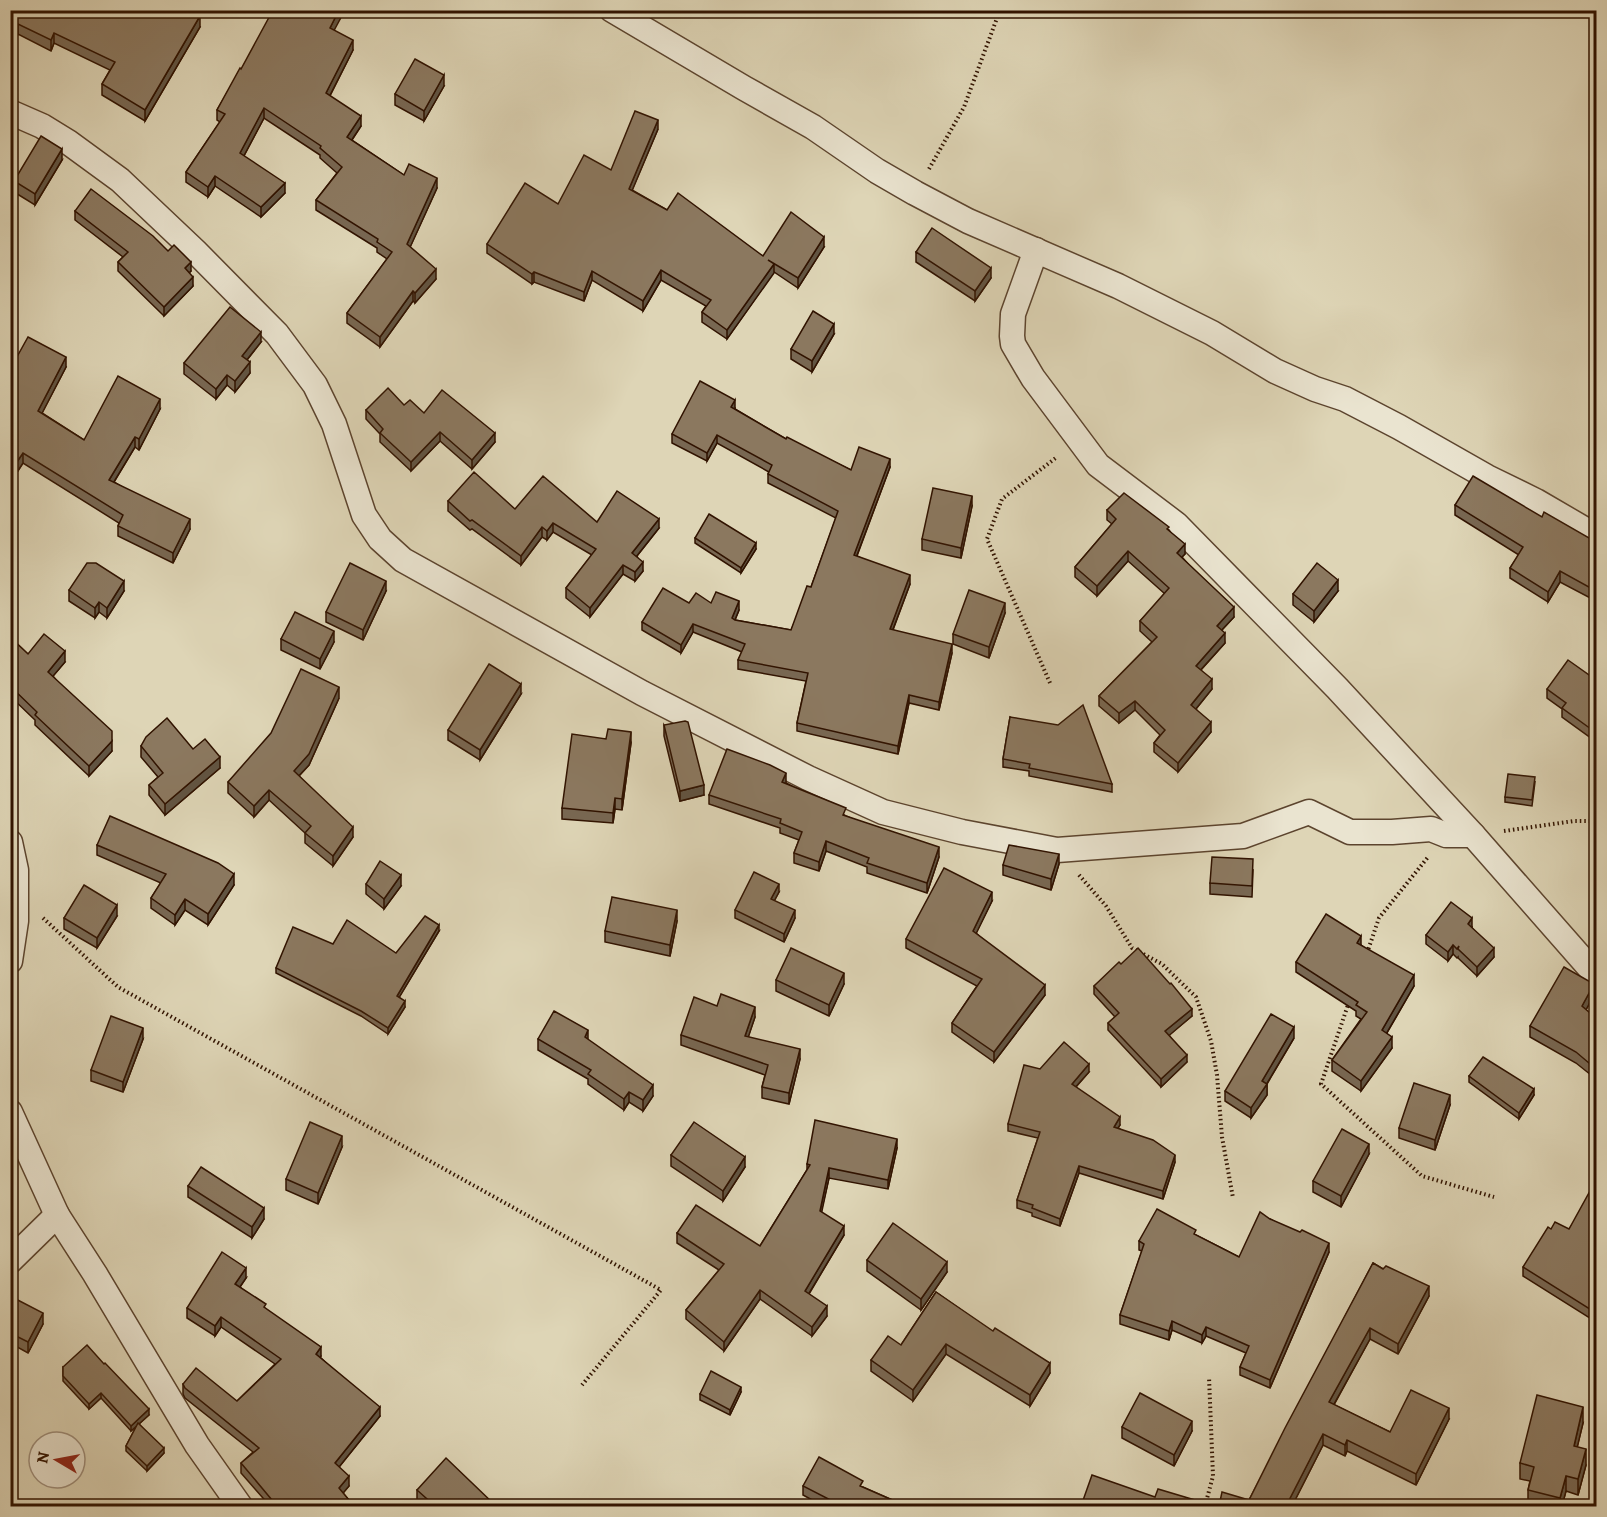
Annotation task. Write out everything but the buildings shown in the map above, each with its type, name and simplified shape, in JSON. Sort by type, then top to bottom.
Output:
[{"type":"street","points":[[612,10],[813,127],[877,171],[915,193],[968,221],[1118,286],[1212,333],[1275,371],[1315,389],[1345,399],[1487,477],[1536,501],[1596,536]]},
{"type":"street","points":[[10,112],[42,126],[68,142],[120,180],[195,251],[277,334],[315,385],[334,424],[364,515],[380,539],[404,560],[642,693],[808,778],[882,812],[962,832],[1057,850],[1243,836],[1309,812],[1350,832],[1431,829],[1446,835],[1473,835]]},
{"type":"street","points":[[1036,250],[1013,314],[1013,344],[1033,378],[1098,465],[1176,524],[1337,688],[1473,835],[1596,975]]},
{"type":"street","points":[[10,842],[16,870],[16,921],[10,961]]},
{"type":"street","points":[[10,1112],[57,1215],[197,1445],[240,1506]]},
{"type":"street","points":[[10,1261],[57,1215]]},
{"type":"path","points":[[915,193],[964,107],[1000,10]]},
{"type":"path","points":[[1050,683],[987,539],[1002,499],[1080,440]]},
{"type":"path","points":[[1473,835],[1574,820],[1596,821]]},
{"type":"path","points":[[1364,962],[1379,918],[1446,835]]},
{"type":"path","points":[[1057,850],[1106,906],[1132,948],[1162,964],[1196,997],[1211,1041],[1217,1075],[1222,1137],[1233,1198]]},
{"type":"path","points":[[16,893],[118,987],[661,1290],[582,1385]]},
{"type":"path","points":[[1352,996],[1321,1084],[1422,1176],[1494,1197]]},
{"type":"path","points":[[1205,1506],[1213,1476],[1209,1377]]}]
